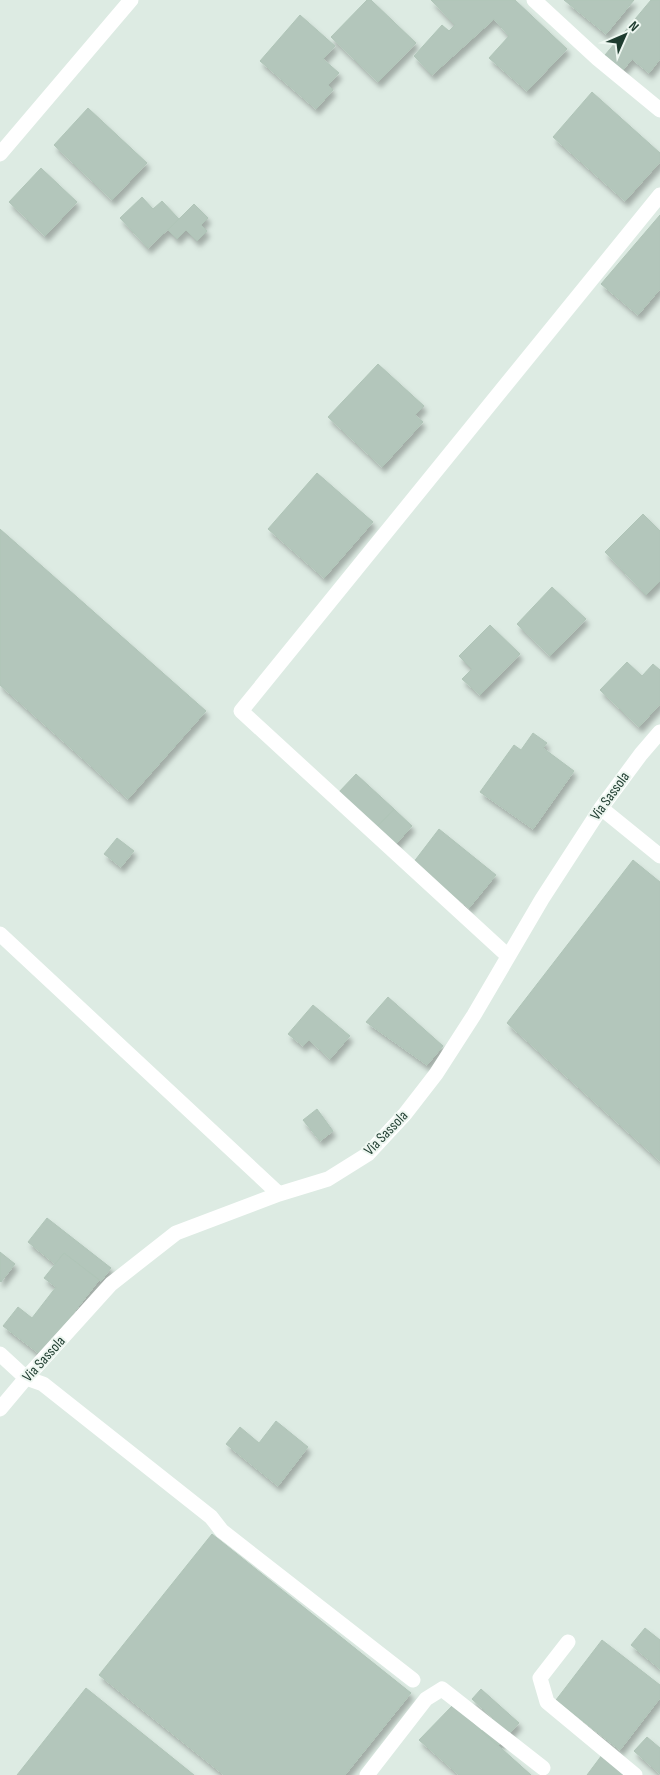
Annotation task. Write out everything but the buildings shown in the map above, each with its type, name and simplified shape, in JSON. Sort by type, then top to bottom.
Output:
[{"type":"street","points":[[0,154],[130,0]]},
{"type":"street","points":[[534,0],[598,59],[660,110]]},
{"type":"street","points":[[508,956],[241,711],[660,195]]},
{"type":"street","name":"Via Sassola","points":[[0,1409],[111,1284],[176,1233],[279,1194],[328,1179],[368,1154],[405,1114],[436,1074],[474,1015],[542,899],[601,808],[641,754],[660,732]]},
{"type":"street","points":[[601,808],[660,856]]},
{"type":"street","points":[[0,934],[279,1194]]},
{"type":"street","points":[[0,1354],[26,1378],[43,1384],[211,1518],[222,1531],[413,1680]]},
{"type":"street","points":[[568,1642],[540,1678],[547,1702],[635,1775]]},
{"type":"street","points":[[366,1775],[426,1699],[442,1689],[543,1768]]}]
